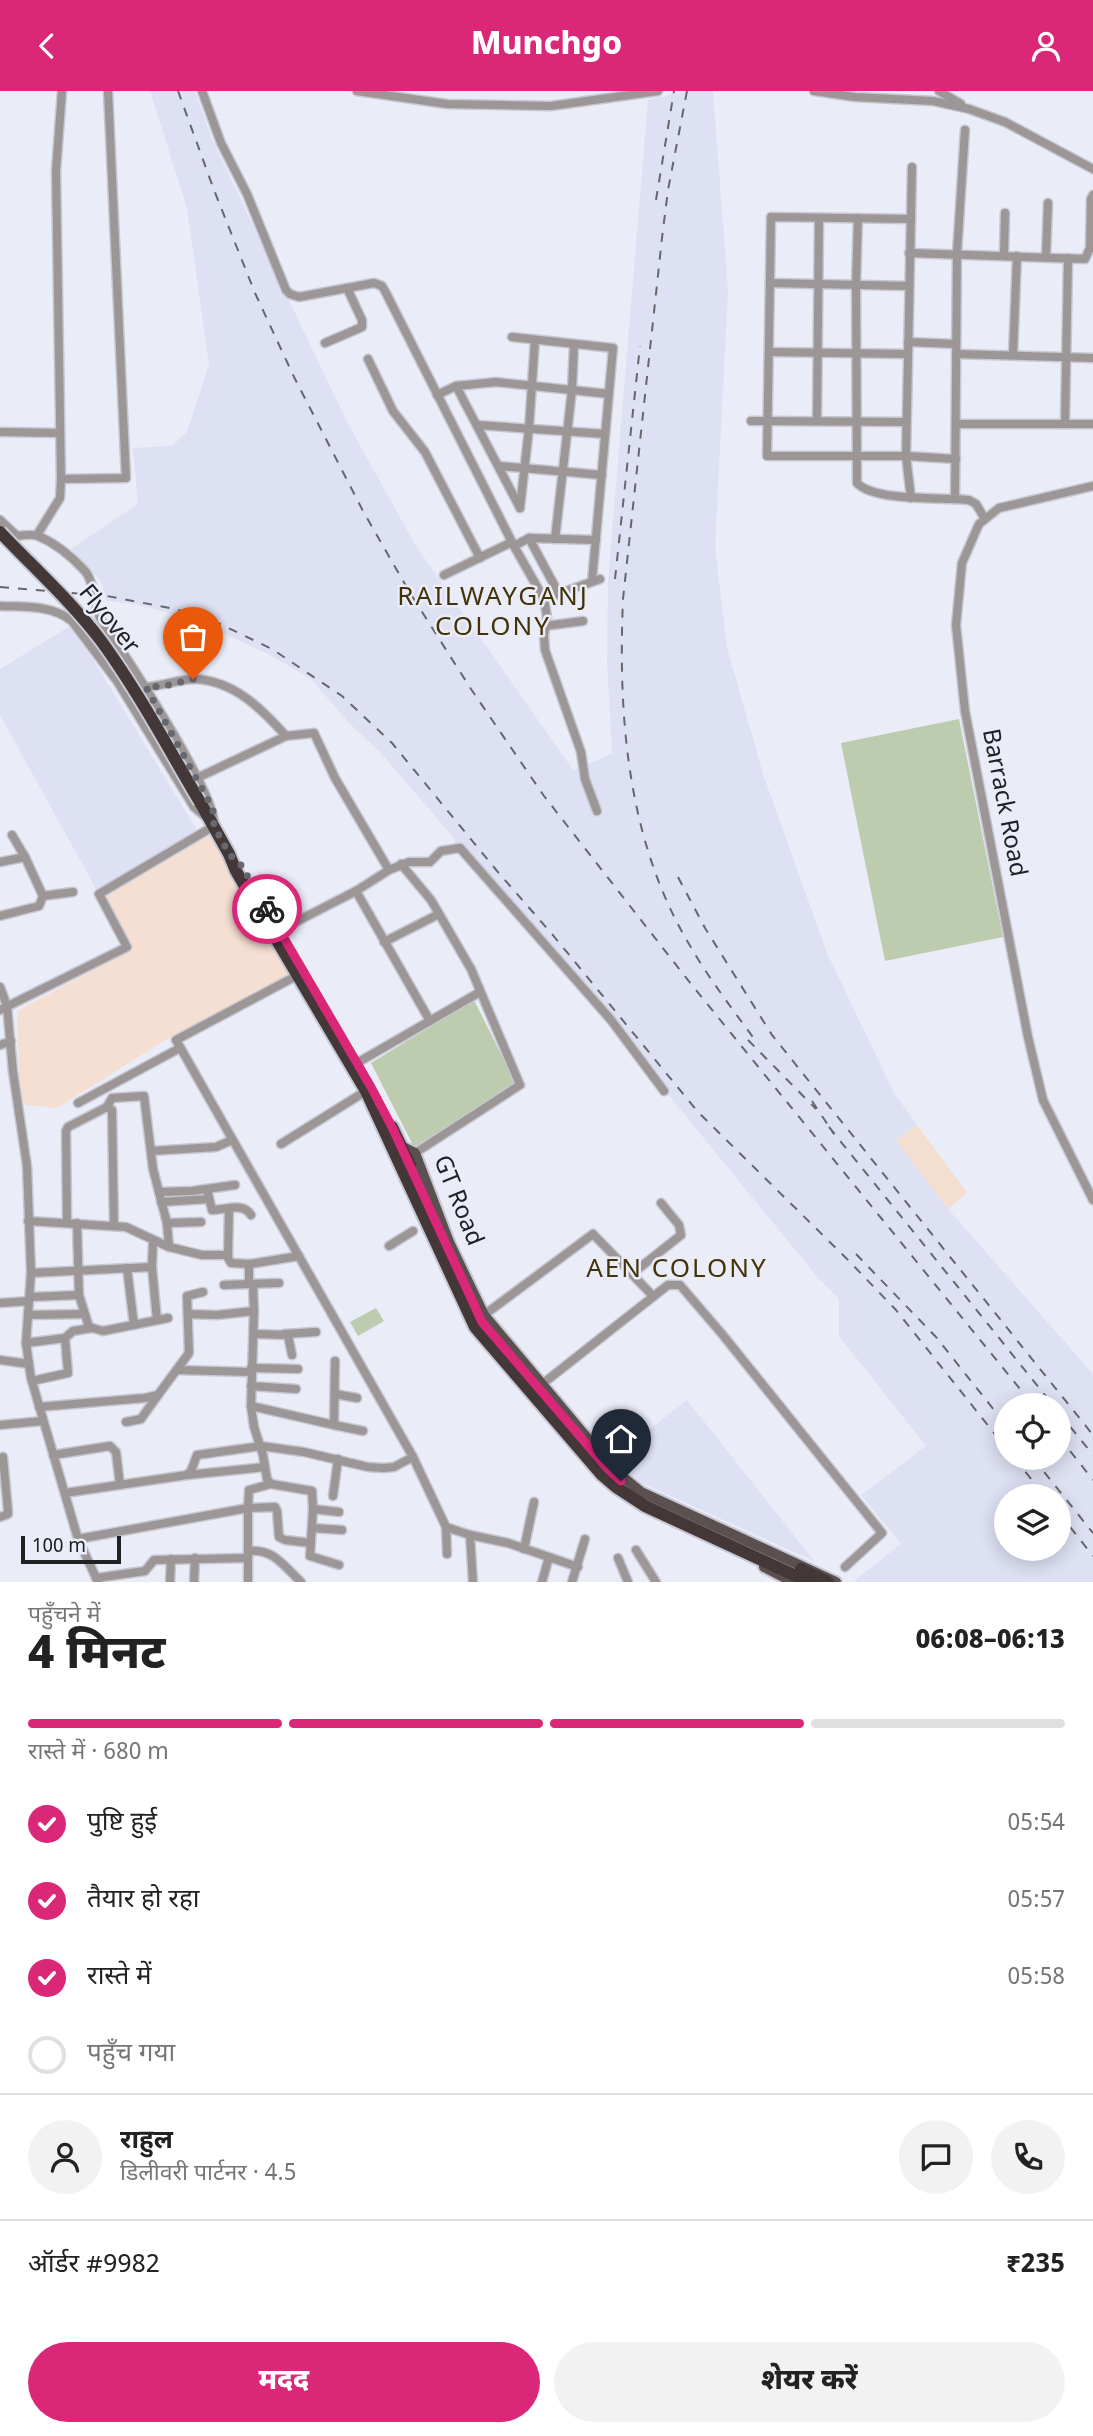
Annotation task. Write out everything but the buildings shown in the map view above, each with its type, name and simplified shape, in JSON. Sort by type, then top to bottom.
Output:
[{"type":"highway","name":"Flyover","points":[[0,531],[100,640],[150,713],[229,854]]},
{"type":"highway","name":"GT Road","points":[[229,854],[241,865],[280,930],[357,1063],[368,1089]]},
{"type":"highway","name":"GT Road","points":[[229,854],[236,871],[368,1089],[404,1155]]},
{"type":"highway","points":[[404,1155],[475,1327],[602,1475],[645,1506],[809,1582]]},
{"type":"highway","points":[[404,1155],[482,1322],[608,1469],[649,1499],[828,1582]]},
{"type":"main road","name":"GT Road","points":[[793,1582],[642,1510],[600,1476],[486,1347],[472,1327],[397,1165],[404,1155],[484,1315],[620,1475],[640,1492],[836,1582]]},
{"type":"main road","points":[[765,1568],[771,1582]]},
{"type":"street","points":[[37,535],[60,498],[56,171],[62,91]]},
{"type":"street","points":[[61,479],[126,478],[108,91]]},
{"type":"street","points":[[202,91],[221,143],[247,194],[286,291],[299,297],[374,283],[382,286],[513,544],[544,599],[547,617],[545,650],[582,752],[585,779],[597,811]]},
{"type":"street","points":[[357,91],[447,104],[551,106],[658,91]]},
{"type":"street","points":[[814,91],[933,101],[968,109],[1005,122],[1093,169]]},
{"type":"street","points":[[939,91],[968,109]]},
{"type":"street","points":[[955,499],[957,253],[965,129]]},
{"type":"street","points":[[911,498],[906,456],[906,422],[912,167]]},
{"type":"street","points":[[909,253],[1085,259],[1090,248],[1093,195]]},
{"type":"street","points":[[1046,257],[1048,203]]},
{"type":"street","points":[[1004,255],[1005,213]]},
{"type":"street","points":[[911,219],[771,218],[767,456],[906,456],[956,459]]},
{"type":"street","points":[[817,420],[819,218]]},
{"type":"street","points":[[858,218],[856,421],[858,483],[862,488],[911,498],[969,500],[976,504],[985,519],[999,508],[1093,486]]},
{"type":"street","points":[[1013,355],[1017,256]]},
{"type":"street","points":[[1065,424],[1068,258]]},
{"type":"street","points":[[770,283],[909,286]]},
{"type":"street","points":[[325,343],[362,327],[362,320],[347,288]]},
{"type":"street","points":[[512,337],[613,348],[596,540],[596,580],[544,599]]},
{"type":"street","points":[[456,386],[520,508],[526,468],[535,340]]},
{"type":"street","points":[[908,342],[957,344]]},
{"type":"street","points":[[555,539],[568,431],[574,345]]},
{"type":"street","points":[[769,352],[907,354]]},
{"type":"street","points":[[956,354],[1093,358]]},
{"type":"street","points":[[368,359],[393,411],[425,452],[480,558]]},
{"type":"street","points":[[437,395],[456,386],[496,381],[609,394]]},
{"type":"street","points":[[751,421],[768,419],[906,422]]},
{"type":"street","points":[[956,424],[1093,424]]},
{"type":"street","points":[[477,425],[605,433]]},
{"type":"street","points":[[0,432],[60,433]]},
{"type":"street","points":[[499,466],[602,475]]},
{"type":"street","name":"Barrack Road","points":[[985,519],[979,524],[962,563],[958,591],[956,625],[965,711],[1028,1037],[1043,1100],[1093,1200]]},
{"type":"street","points":[[0,520],[17,536],[37,535],[72,558],[88,575],[97,615],[146,687],[197,778],[213,809],[213,823]]},
{"type":"street","points":[[444,575],[529,538],[596,540]]},
{"type":"street","points":[[529,538],[558,594]]},
{"type":"street","points":[[0,605],[52,610],[63,613],[72,621],[110,670],[194,807],[213,823]]},
{"type":"street","points":[[545,626],[583,621]]},
{"type":"street","points":[[89,641],[107,629]]},
{"type":"street","points":[[146,687],[193,679],[226,685],[256,704],[286,736]]},
{"type":"street","points":[[197,778],[286,736],[314,733],[335,778],[389,870]]},
{"type":"street","points":[[4,1008],[127,947],[99,894],[213,823]]},
{"type":"street","points":[[0,916],[39,906],[43,897],[12,835]]},
{"type":"street","points":[[280,930],[356,891],[401,864],[430,862],[441,851],[460,848],[611,1020],[664,1091]]},
{"type":"street","points":[[0,862],[25,857]]},
{"type":"street","points":[[401,864],[431,899],[471,969],[520,1085],[404,1155]]},
{"type":"street","points":[[356,891],[430,1021]]},
{"type":"street","points":[[43,897],[73,892]]},
{"type":"street","points":[[384,942],[439,914]]},
{"type":"street","points":[[298,975],[176,1040],[413,1457],[446,1527],[447,1554]]},
{"type":"street","points":[[0,987],[11,1041],[27,1166],[31,1273],[26,1343],[29,1364],[78,1539],[97,1580],[145,1571],[152,1560],[248,1555],[258,1550],[269,1552],[301,1582]]},
{"type":"street","points":[[357,1063],[480,992]]},
{"type":"street","points":[[0,1045],[11,1041]]},
{"type":"street","points":[[78,1103],[180,1048]]},
{"type":"street","points":[[281,1145],[368,1089]]},
{"type":"street","points":[[67,1222],[68,1127],[107,1107],[112,1098],[144,1096],[169,1247]]},
{"type":"street","points":[[107,1107],[112,1110],[114,1226]]},
{"type":"street","points":[[151,1151],[216,1147],[232,1140]]},
{"type":"street","points":[[159,1192],[234,1185]]},
{"type":"street","points":[[207,1189],[212,1210],[243,1207],[251,1215]]},
{"type":"street","points":[[161,1202],[209,1199]]},
{"type":"street","points":[[633,1273],[681,1235],[679,1225],[661,1203]]},
{"type":"street","points":[[229,1209],[228,1255],[231,1263],[249,1264],[299,1256]]},
{"type":"street","points":[[28,1221],[114,1226],[136,1230],[153,1242],[169,1247],[202,1255],[228,1255]]},
{"type":"street","points":[[167,1223],[201,1222]]},
{"type":"street","points":[[78,1223],[79,1295],[86,1322],[92,1328]]},
{"type":"street","points":[[389,1245],[413,1231]]},
{"type":"street","points":[[484,1315],[593,1234],[653,1296]]},
{"type":"street","points":[[153,1242],[152,1267],[157,1320]]},
{"type":"street","points":[[249,1264],[254,1311],[251,1406],[267,1479],[271,1484]]},
{"type":"street","points":[[31,1273],[152,1267]]},
{"type":"street","points":[[127,1268],[134,1325]]},
{"type":"street","points":[[224,1285],[279,1283]]},
{"type":"street","points":[[541,1385],[668,1285],[680,1285],[722,1333],[882,1533],[845,1567]]},
{"type":"street","points":[[125,1422],[141,1419],[189,1353],[187,1296],[202,1292]]},
{"type":"street","points":[[0,1303],[79,1295]]},
{"type":"street","points":[[188,1314],[217,1315],[254,1311]]},
{"type":"street","points":[[28,1315],[84,1314]]},
{"type":"street","points":[[26,1343],[65,1338],[73,1331],[92,1328],[103,1331],[169,1318]]},
{"type":"street","points":[[254,1334],[316,1332]]},
{"type":"street","points":[[284,1334],[289,1337],[292,1355]]},
{"type":"street","points":[[32,1381],[68,1373],[65,1338]]},
{"type":"street","points":[[0,1360],[29,1364]]},
{"type":"street","points":[[334,1425],[335,1361]]},
{"type":"street","points":[[177,1370],[298,1369]]},
{"type":"street","points":[[251,1386],[296,1389]]},
{"type":"street","points":[[335,1394],[357,1398]]},
{"type":"street","points":[[39,1407],[158,1395]]},
{"type":"street","points":[[251,1406],[363,1431]]},
{"type":"street","points":[[0,1425],[43,1421]]},
{"type":"street","points":[[53,1455],[106,1445],[113,1447],[120,1485]]},
{"type":"street","points":[[187,1475],[197,1455],[261,1446],[304,1452],[368,1467],[394,1467],[413,1457]]},
{"type":"street","points":[[0,1517],[8,1514],[2,1474],[3,1457]]},
{"type":"street","points":[[332,1496],[338,1459]]},
{"type":"street","points":[[65,1493],[187,1475],[265,1467]]},
{"type":"street","points":[[248,1582],[249,1490],[271,1484],[312,1491],[312,1558],[339,1565]]},
{"type":"street","points":[[524,1549],[534,1502]]},
{"type":"street","points":[[78,1539],[248,1508],[275,1507],[281,1539],[311,1543]]},
{"type":"street","points":[[313,1509],[338,1512]]},
{"type":"street","points":[[446,1527],[578,1567]]},
{"type":"street","points":[[313,1528],[342,1531]]},
{"type":"street","points":[[470,1535],[474,1582]]},
{"type":"street","points":[[572,1582],[585,1539]]},
{"type":"street","points":[[636,1550],[656,1582]]},
{"type":"street","points":[[194,1582],[195,1557]]},
{"type":"street","points":[[542,1582],[549,1557]]},
{"type":"street","points":[[618,1558],[628,1582]]},
{"type":"street","points":[[170,1582],[171,1559]]},
{"type":"shaded area","points":[[150,91],[195,91],[211,137],[348,424],[416,546],[573,770],[612,754],[607,662],[608,582],[648,100],[686,91],[713,91],[728,291],[715,547],[727,648],[764,777],[827,953],[894,1093],[917,1125],[896,1140],[948,1209],[1093,1374],[1093,1582],[853,1582],[901,1544],[861,1495],[926,1446],[839,1336],[839,1299],[819,1279],[492,879],[455,848],[455,839],[379,751],[350,724],[312,680],[272,656],[223,633],[176,621],[177,615],[134,604],[106,601],[101,581],[71,549],[138,504],[133,448],[172,446],[187,432],[209,365],[187,208]]},
{"type":"shaded area","points":[[72,625],[198,832],[99,894],[0,715],[0,669]]},
{"type":"shaded area","points":[[209,836],[293,974],[167,1039],[57,1108],[27,1105],[20,1101],[17,1011],[133,949],[104,896]]},
{"type":"shaded area","points":[[917,1125],[967,1193],[948,1209],[896,1140]]},
{"type":"shaded area","points":[[687,1400],[814,1561],[642,1483],[614,1458]]},
{"type":"green space","points":[[959,719],[1003,937],[885,961],[841,743]]},
{"type":"green space","points":[[474,1000],[516,1084],[414,1147],[371,1063]]},
{"type":"green space","points":[[376,1308],[384,1321],[358,1336],[350,1322]]},
{"type":"railway","points":[[178,91],[255,293],[294,377],[363,511],[410,593],[471,689],[544,796],[691,984],[1023,1393]]},
{"type":"railway","points":[[656,200],[674,91]]},
{"type":"railway","points":[[687,91],[668,190],[623,599],[622,688],[625,732],[640,820],[652,863],[668,904],[705,970],[758,1044]]},
{"type":"railway","points":[[615,579],[640,346]]},
{"type":"railway","points":[[0,587],[107,596],[175,609],[220,624],[272,649],[342,696],[392,743],[698,1112],[896,1310],[994,1433]]},
{"type":"railway","points":[[678,877],[705,928],[772,1035],[1093,1435]]},
{"type":"railway","points":[[748,1040],[816,1109]]},
{"type":"railway","points":[[812,1101],[834,1134]]},
{"type":"railway","points":[[829,1127],[1043,1393]]},
{"type":"railway","points":[[856,1254],[936,1337],[994,1410]]},
{"type":"railway","points":[[1071,1428],[1093,1455]]},
{"type":"railway","points":[[1071,1452],[1093,1480]]},
{"type":"railway","points":[[1024,1470],[1035,1484]]},
{"type":"railway","points":[[1043,1470],[1093,1533]]},
{"type":"railway","points":[[1071,1528],[1093,1556]]},
{"type":"way so far","points":[[193,679],[146,687],[213,809],[214,826],[229,854],[241,865],[267,909]]},
{"type":"district","name":"RAILWAYGANJ COLONY","points":[[493,614]]},
{"type":"district","name":"AEN COLONY","points":[[677,1271]]},
{"type":"route","points":[[267,909],[392,1127],[482,1322],[494,1339],[621,1481]]}]
